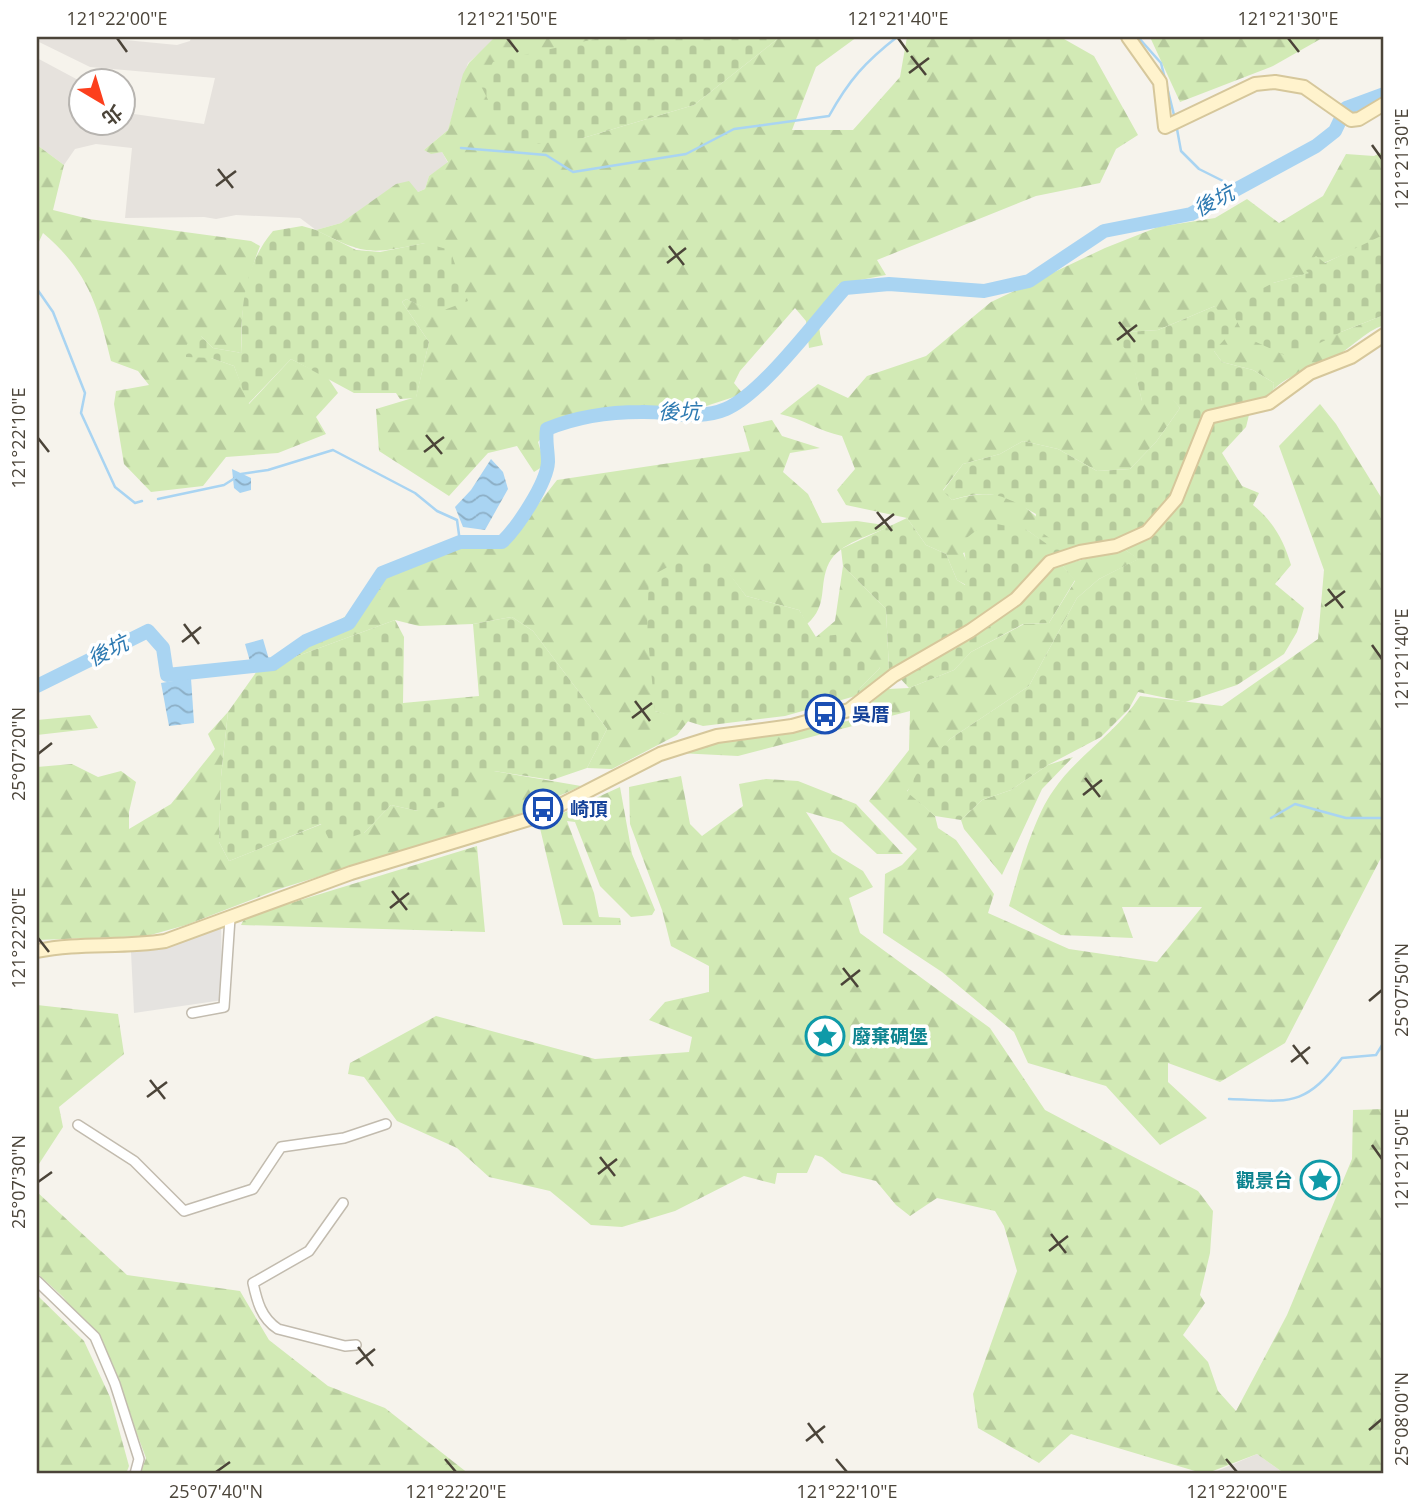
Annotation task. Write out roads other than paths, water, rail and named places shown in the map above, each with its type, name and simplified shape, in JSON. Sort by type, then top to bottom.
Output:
[{"type":"street","points":[[1128,37],[1160,82],[1165,127],[1255,84],[1293,83],[1346,118],[1359,119],[1384,104]]},
{"type":"street","points":[[37,951],[66,944],[143,944],[165,941],[351,873],[540,816],[569,798],[660,754],[717,736],[792,726],[849,710],[894,675],[970,631],[1016,599],[1050,562],[1080,552],[1116,546],[1147,532],[1176,499],[1209,417],[1269,403],[1310,373],[1351,357],[1384,335]]},
{"type":"street","points":[[192,1013],[224,1007],[230,918]]},
{"type":"street","points":[[78,1125],[134,1161],[184,1211],[253,1189],[264,1177],[281,1147],[344,1138],[386,1124]]},
{"type":"street","points":[[343,1203],[309,1251],[253,1283],[259,1308],[269,1323],[278,1329],[345,1346],[356,1345]]},
{"type":"street","points":[[37,1281],[95,1337],[116,1384],[139,1460],[135,1474]]},
{"type":"water","points":[[491,459],[503,472],[508,489],[485,530],[463,527],[455,507],[471,490]]},
{"type":"water","points":[[232,469],[251,478],[251,490],[240,493],[234,488]]},
{"type":"water","points":[[263,639],[270,663],[251,665],[245,644]]},
{"type":"water","points":[[191,678],[194,723],[169,726],[161,683]]},
{"type":"waterway","points":[[461,148],[546,155],[573,172],[686,154],[734,129],[829,116],[858,72],[897,37]]},
{"type":"waterway","points":[[1138,37],[1161,63],[1174,115]]},
{"type":"waterway","name":"後坑","points":[[37,686],[148,631],[163,648],[167,675],[273,664],[306,641],[349,623],[382,573],[460,542],[502,542],[523,516],[546,471],[547,429],[569,421],[605,414],[652,412],[694,415],[726,409],[740,401],[772,372],[845,288],[889,284],[984,291],[1029,281],[1104,231],[1191,214],[1316,146],[1335,131],[1346,108],[1384,94]]},
{"type":"waterway","points":[[1177,129],[1181,151],[1199,169],[1237,188]]},
{"type":"waterway","points":[[37,289],[53,312],[85,393],[81,413],[115,487],[135,503],[142,501]]},
{"type":"waterway","points":[[241,474],[268,470],[333,450],[415,493],[437,511],[457,520],[460,542]]},
{"type":"waterway","points":[[158,499],[224,485],[235,478]]},
{"type":"waterway","points":[[1271,818],[1295,804],[1346,818],[1384,818]]},
{"type":"waterway","points":[[1229,1099],[1266,1101],[1305,1094],[1342,1058],[1376,1055],[1384,1042]]},
{"type":"place","name":"吳厝","points":[[825,714]]},
{"type":"place","name":"崎頂","points":[[543,809]]},
{"type":"place","name":"廢棄碉堡","points":[[825,1036]]},
{"type":"place","name":"觀景台","points":[[1320,1180]]}]
